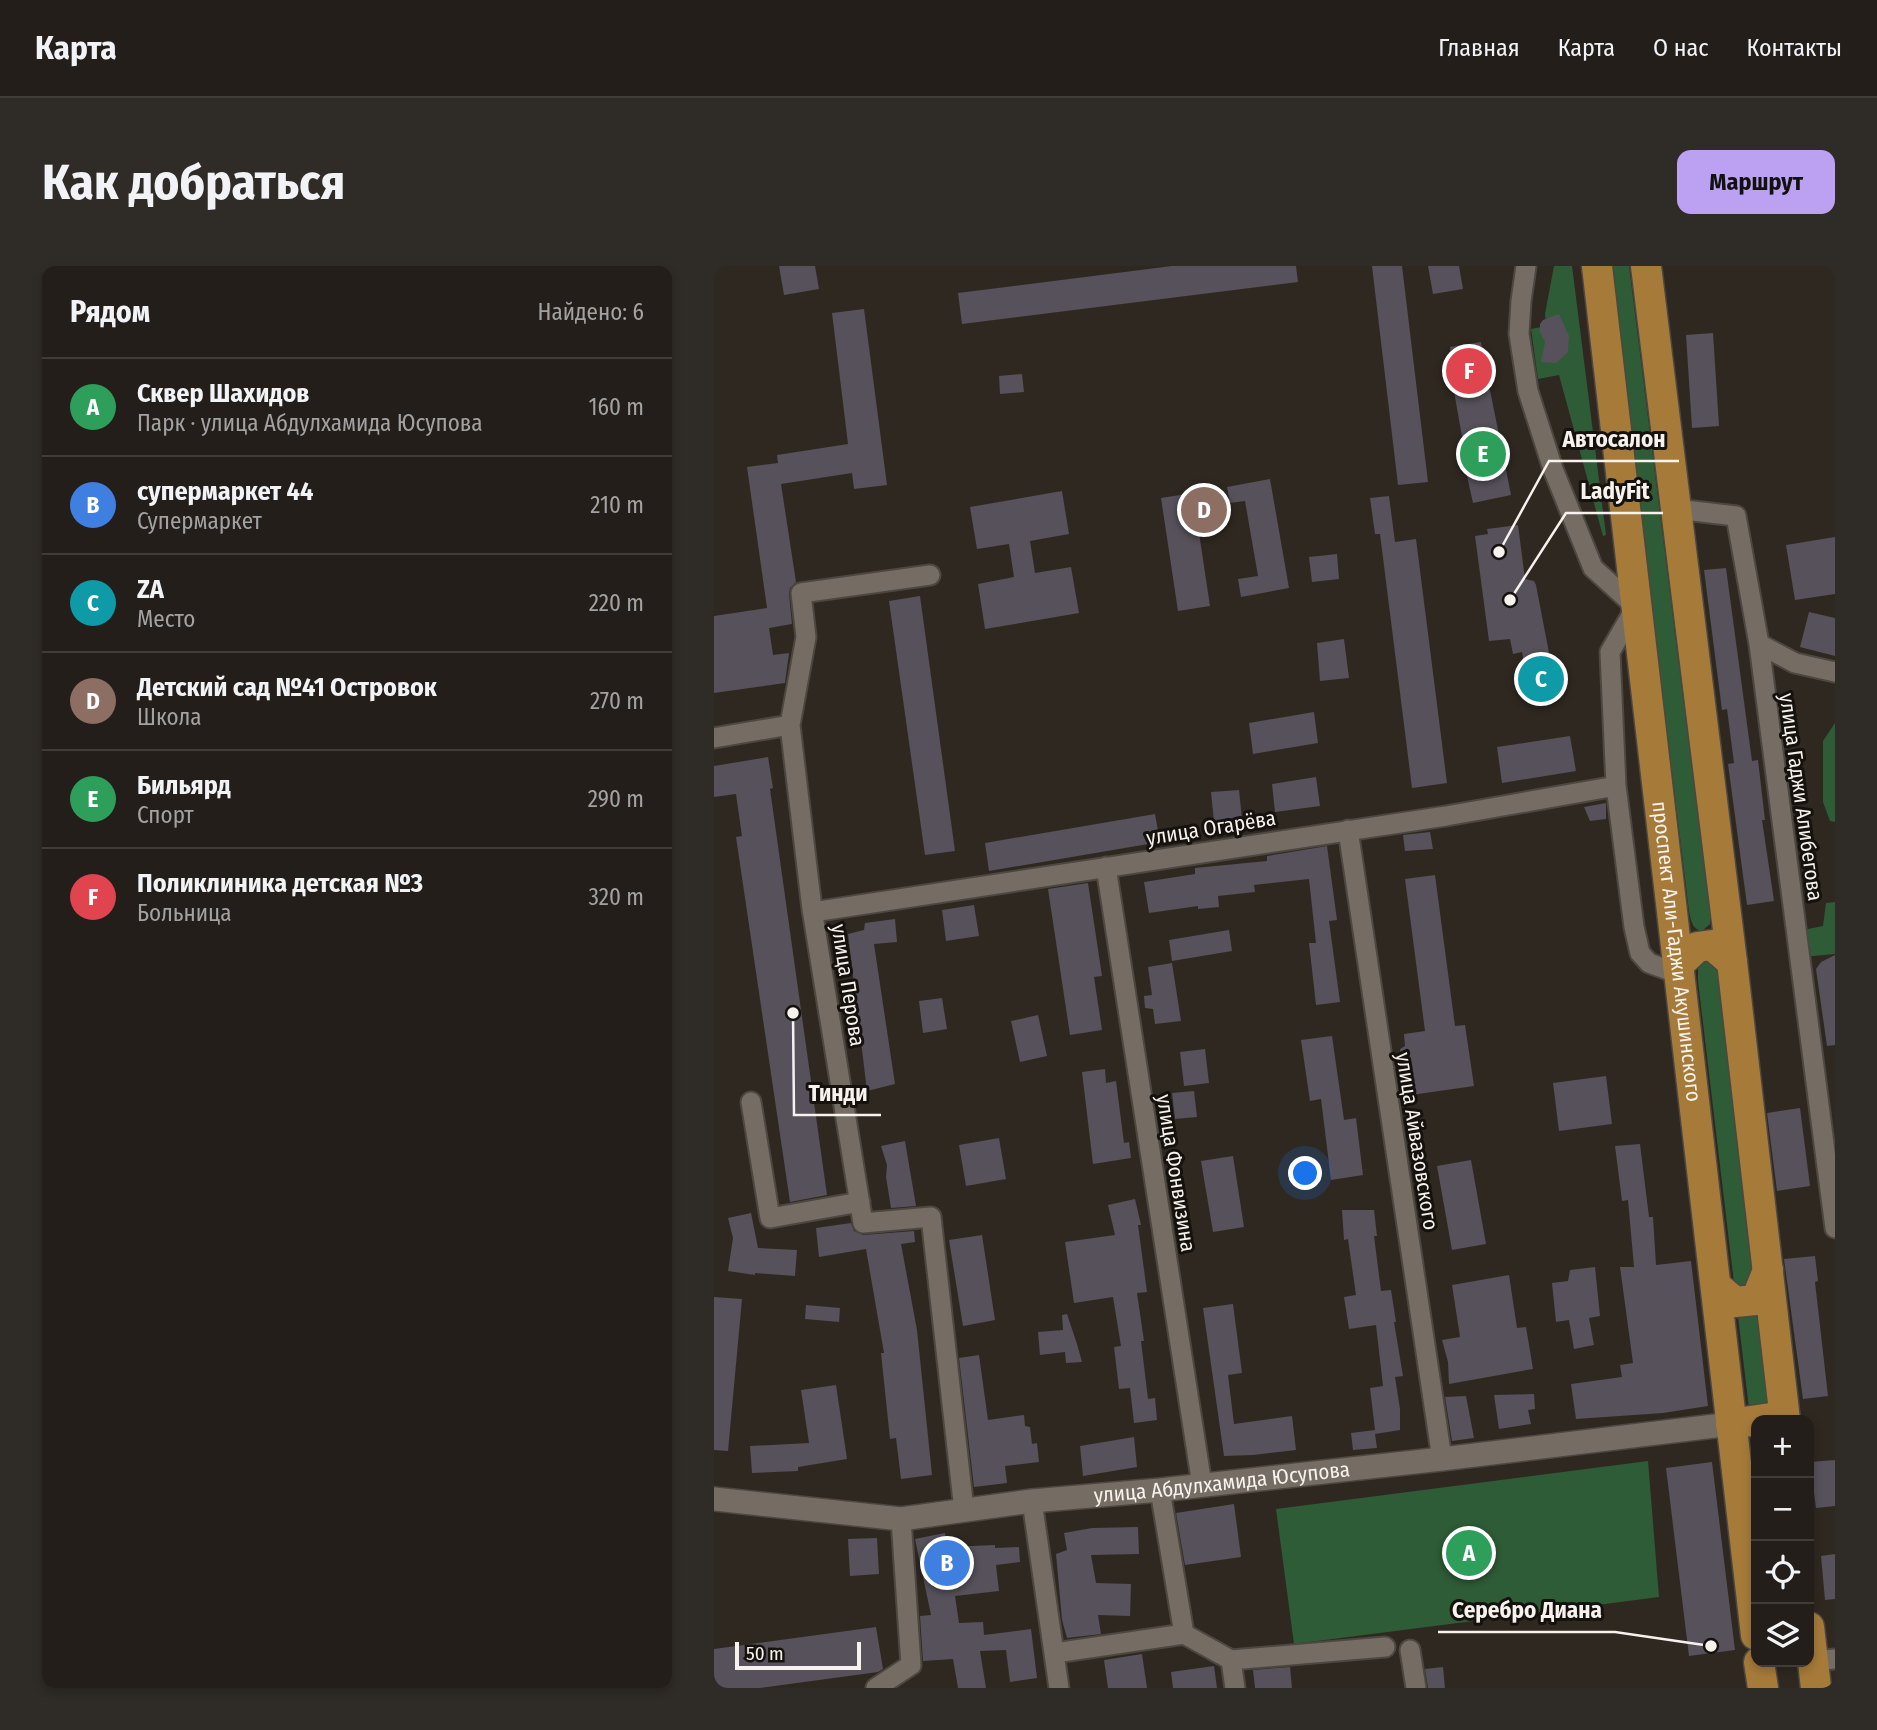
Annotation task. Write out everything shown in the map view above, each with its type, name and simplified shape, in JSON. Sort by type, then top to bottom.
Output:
[{"type":"main road","name":"проспект Али-Гаджи Акушинского","points":[[1597,266],[1752,1604]]},
{"type":"main road","points":[[1646,266],[1785,1415]]},
{"type":"main road","points":[[1679,969],[1697,947],[1712,945],[1732,962]]},
{"type":"main road","points":[[1716,1286],[1735,1302],[1756,1300],[1768,1270]]},
{"type":"main road","points":[[1731,1424],[1751,1422]]},
{"type":"main road","points":[[1814,1644],[1821,1669]]},
{"type":"main road","points":[[1760,1667],[1763,1688]]},
{"type":"street","points":[[1526,266],[1519,334],[1528,391],[1553,468],[1593,568],[1636,607],[1610,652],[1616,786],[1634,927],[1640,953],[1649,963],[1679,969]]},
{"type":"street","name":"улица Гаджи Алибегова","points":[[1677,516],[1707,513],[1735,516],[1759,644],[1835,1228]]},
{"type":"street","name":"улица Перова","points":[[860,1202],[813,912],[790,725],[806,638],[801,593],[930,575]]},
{"type":"street","points":[[1759,644],[1795,663],[1835,672]]},
{"type":"street","points":[[714,738],[790,725]]},
{"type":"street","name":"улица Огарёва","points":[[813,912],[1446,816],[1616,786]]},
{"type":"street","name":"улица Айвазовского","points":[[1349,830],[1442,1460]]},
{"type":"street","name":"улица Фонвизина","points":[[1106,867],[1202,1485]]},
{"type":"street","points":[[751,1102],[770,1218],[860,1202],[863,1223],[932,1217],[964,1510]]},
{"type":"street","name":"улица Абдулхамида Юсупова","points":[[714,1499],[901,1519],[1032,1501],[1442,1460],[1731,1424]]},
{"type":"street","points":[[1160,1490],[1184,1634]]},
{"type":"street","points":[[1032,1501],[1059,1688]]},
{"type":"street","points":[[876,1688],[911,1665],[901,1519]]},
{"type":"street","points":[[1055,1653],[1184,1634],[1231,1660],[1385,1647]]},
{"type":"street","points":[[1410,1650],[1416,1688]]},
{"type":"street","points":[[1231,1660],[1235,1688]]},
{"type":"green space","points":[[1554,266],[1572,266],[1606,535],[1603,536],[1559,375],[1538,379],[1531,329],[1546,326],[1545,314]]},
{"type":"green space","points":[[1610,266],[1629,266],[1710,913],[1710,924],[1702,931],[1694,926],[1689,911]]},
{"type":"green space","points":[[1835,723],[1835,822],[1830,821],[1823,802],[1823,741]]},
{"type":"green space","points":[[1835,902],[1835,954],[1802,957],[1798,931],[1823,926],[1826,903]]},
{"type":"green space","points":[[1710,958],[1720,971],[1769,1415],[1751,1415],[1751,1425],[1698,981],[1700,962]]},
{"type":"green space","points":[[1648,1461],[1659,1597],[1294,1644],[1276,1509]]},
{"type":"building","points":[[779,266],[815,266],[819,289],[784,295]]},
{"type":"building","points":[[1172,266],[1296,266],[1298,282],[962,324],[958,293]]},
{"type":"building","points":[[1372,266],[1402,266],[1428,482],[1398,485]]},
{"type":"building","points":[[1428,266],[1459,266],[1463,289],[1433,294]]},
{"type":"building","points":[[864,309],[887,485],[854,489],[852,473],[781,484],[796,582],[790,588],[789,594],[792,624],[769,628],[773,655],[789,653],[785,683],[714,693],[714,616],[767,608],[747,467],[778,463],[777,455],[848,444],[832,313]]},
{"type":"building","points":[[1559,314],[1569,336],[1568,352],[1556,363],[1541,362],[1545,342],[1540,332],[1540,324],[1543,320]]},
{"type":"building","points":[[1713,333],[1719,426],[1692,428],[1686,335]]},
{"type":"building","points":[[1481,342],[1488,390],[1511,495],[1473,503],[1461,449],[1464,448],[1450,347]]},
{"type":"building","points":[[1022,374],[1024,392],[1000,394],[999,376]]},
{"type":"building","points":[[1270,479],[1289,588],[1241,597],[1238,579],[1258,576],[1245,501],[1230,503],[1227,487]]},
{"type":"building","points":[[1062,491],[1069,534],[1030,541],[1035,573],[1071,567],[1079,613],[985,629],[978,584],[1014,577],[1009,544],[977,549],[970,507]]},
{"type":"building","points":[[1193,493],[1210,606],[1178,611],[1161,498]]},
{"type":"building","points":[[1389,496],[1395,542],[1416,539],[1447,783],[1412,788],[1380,534],[1375,534],[1370,498]]},
{"type":"building","points":[[1518,525],[1525,579],[1534,581],[1536,585],[1555,684],[1529,689],[1522,652],[1513,654],[1510,639],[1489,641],[1475,536],[1488,534],[1487,529]]},
{"type":"building","points":[[1835,537],[1835,594],[1795,600],[1786,545]]},
{"type":"building","points":[[1337,554],[1339,579],[1312,582],[1309,557]]},
{"type":"building","points":[[1726,568],[1752,761],[1758,760],[1765,820],[1762,820],[1774,901],[1747,905],[1728,764],[1734,763],[1727,709],[1722,710],[1704,570]]},
{"type":"building","points":[[920,596],[955,851],[925,855],[889,601]]},
{"type":"building","points":[[1809,612],[1835,618],[1835,656],[1800,647]]},
{"type":"building","points":[[1344,639],[1349,678],[1320,681],[1317,643]]},
{"type":"building","points":[[1314,712],[1318,743],[1253,754],[1249,723]]},
{"type":"building","points":[[1570,736],[1576,771],[1502,783],[1497,747]]},
{"type":"building","points":[[768,757],[773,788],[770,789],[827,1195],[790,1202],[736,837],[742,836],[736,794],[714,797],[714,766]]},
{"type":"building","points":[[1316,777],[1320,806],[1275,812],[1272,784]]},
{"type":"building","points":[[1239,790],[1242,819],[1214,822],[1211,792]]},
{"type":"building","points":[[1606,803],[1606,819],[1590,821],[1584,807]]},
{"type":"building","points":[[1155,814],[1160,842],[989,871],[985,843]]},
{"type":"building","points":[[1430,832],[1433,849],[1405,851],[1403,835]]},
{"type":"building","points":[[1327,846],[1337,920],[1329,921],[1340,1002],[1316,1005],[1309,943],[1316,943],[1309,879],[1254,885],[1255,892],[1218,896],[1219,907],[1198,909],[1198,906],[1149,913],[1144,882],[1195,874],[1195,868],[1267,861],[1267,856]]},
{"type":"building","points":[[1435,875],[1455,1026],[1465,1025],[1474,1086],[1411,1095],[1407,1065],[1402,1065],[1400,1049],[1405,1046],[1404,1034],[1425,1031],[1405,879]]},
{"type":"building","points":[[1088,883],[1102,976],[1094,977],[1102,1030],[1070,1035],[1048,889]]},
{"type":"building","points":[[974,905],[979,936],[946,941],[942,910]]},
{"type":"building","points":[[895,919],[897,942],[874,944],[895,1084],[867,1091],[848,934],[864,930],[865,923]]},
{"type":"building","points":[[1229,930],[1232,951],[1172,961],[1169,940]]},
{"type":"building","points":[[1835,955],[1835,1045],[1827,1046],[1816,969],[1821,962]]},
{"type":"building","points":[[1172,963],[1181,1021],[1155,1024],[1153,1009],[1145,1008],[1144,996],[1152,995],[1148,967]]},
{"type":"building","points":[[942,998],[947,1029],[923,1033],[919,1001]]},
{"type":"building","points":[[1038,1015],[1047,1056],[1020,1062],[1011,1021]]},
{"type":"building","points":[[1332,1036],[1344,1120],[1356,1118],[1363,1175],[1331,1180],[1321,1099],[1310,1101],[1301,1040]]},
{"type":"building","points":[[1205,1049],[1209,1083],[1184,1086],[1180,1052]]},
{"type":"building","points":[[1105,1069],[1106,1083],[1116,1081],[1124,1143],[1129,1142],[1131,1158],[1093,1164],[1082,1072]]},
{"type":"building","points":[[1606,1076],[1612,1124],[1559,1131],[1553,1083]]},
{"type":"building","points":[[1194,1091],[1197,1117],[1175,1119],[1172,1093]]},
{"type":"building","points":[[1800,1108],[1810,1186],[1777,1191],[1767,1113]]},
{"type":"building","points":[[999,1138],[1006,1179],[966,1186],[959,1145]]},
{"type":"building","points":[[905,1141],[916,1206],[891,1208],[886,1177],[887,1165],[881,1146]]},
{"type":"building","points":[[1640,1144],[1649,1217],[1653,1217],[1656,1265],[1691,1261],[1708,1406],[1663,1413],[1576,1419],[1571,1384],[1622,1377],[1620,1365],[1633,1363],[1620,1267],[1634,1267],[1628,1200],[1622,1201],[1615,1146]]},
{"type":"building","points":[[1233,1156],[1244,1227],[1213,1232],[1201,1161]]},
{"type":"building","points":[[1471,1160],[1486,1244],[1452,1250],[1437,1166]]},
{"type":"building","points":[[1135,1199],[1141,1225],[1138,1225],[1147,1292],[1137,1293],[1144,1341],[1141,1341],[1148,1399],[1155,1398],[1157,1420],[1134,1423],[1130,1388],[1119,1389],[1114,1347],[1121,1346],[1113,1297],[1074,1303],[1065,1242],[1115,1235],[1108,1205]]},
{"type":"building","points":[[1342,1210],[1374,1210],[1377,1236],[1374,1236],[1381,1291],[1391,1290],[1396,1322],[1403,1376],[1395,1377],[1400,1430],[1375,1434],[1377,1448],[1353,1450],[1351,1433],[1375,1430],[1370,1388],[1383,1386],[1376,1325],[1349,1329],[1344,1297],[1356,1295],[1348,1239],[1344,1240]]},
{"type":"building","points":[[751,1213],[758,1248],[797,1250],[795,1276],[728,1271],[733,1238],[728,1218]]},
{"type":"building","points":[[851,1223],[854,1231],[863,1235],[914,1231],[915,1242],[901,1244],[917,1330],[932,1475],[901,1479],[896,1438],[890,1439],[881,1353],[884,1353],[866,1249],[819,1257],[816,1228]]},
{"type":"building","points":[[982,1235],[995,1320],[963,1326],[949,1240]]},
{"type":"building","points":[[1815,1256],[1818,1281],[1815,1282],[1828,1396],[1803,1399],[1784,1259]]},
{"type":"building","points":[[1595,1267],[1600,1316],[1589,1318],[1594,1345],[1574,1349],[1569,1320],[1556,1322],[1552,1283],[1568,1281],[1570,1270]]},
{"type":"building","points":[[1509,1275],[1517,1328],[1526,1327],[1533,1369],[1449,1384],[1448,1362],[1442,1340],[1460,1337],[1452,1285]]},
{"type":"building","points":[[714,1297],[742,1299],[728,1451],[714,1450]]},
{"type":"building","points":[[1233,1304],[1242,1373],[1228,1375],[1234,1424],[1292,1416],[1296,1450],[1224,1456],[1203,1308]]},
{"type":"building","points":[[806,1305],[840,1308],[839,1322],[805,1319]]},
{"type":"building","points":[[1067,1314],[1082,1362],[1066,1363],[1065,1352],[1040,1355],[1038,1332],[1063,1330],[1062,1315]]},
{"type":"building","points":[[979,1355],[988,1420],[1024,1415],[1025,1426],[1030,1427],[1032,1444],[1037,1443],[1039,1462],[1005,1466],[1007,1483],[974,1487],[959,1358]]},
{"type":"building","points":[[836,1385],[847,1459],[798,1467],[798,1471],[752,1473],[750,1446],[809,1443],[801,1390]]},
{"type":"building","points":[[1534,1394],[1535,1409],[1528,1410],[1531,1424],[1499,1429],[1494,1395]]},
{"type":"building","points":[[1466,1396],[1474,1438],[1452,1441],[1445,1397]]},
{"type":"building","points":[[1134,1437],[1137,1467],[1083,1476],[1080,1446]]},
{"type":"building","points":[[1835,1460],[1835,1506],[1816,1508],[1814,1462]]},
{"type":"building","points":[[1712,1462],[1735,1650],[1689,1656],[1666,1468]]},
{"type":"building","points":[[1234,1504],[1241,1557],[1185,1565],[1176,1513]]},
{"type":"building","points":[[1138,1527],[1139,1554],[1091,1555],[1096,1583],[1131,1584],[1130,1616],[1098,1615],[1101,1634],[1067,1638],[1062,1620],[1056,1554],[1067,1550],[1064,1533],[1092,1528]]},
{"type":"building","points":[[945,1533],[947,1547],[1019,1547],[1020,1562],[996,1565],[999,1591],[955,1596],[959,1623],[983,1622],[984,1635],[1031,1629],[1037,1678],[1010,1682],[1006,1650],[980,1651],[986,1688],[958,1688],[953,1659],[923,1661],[920,1616],[931,1615],[915,1539]]},
{"type":"building","points":[[877,1538],[879,1574],[850,1576],[848,1539]]},
{"type":"building","points":[[1835,1554],[1835,1599],[1825,1600],[1821,1556]]},
{"type":"building","points":[[876,1627],[883,1669],[878,1672],[760,1688],[714,1688],[714,1649]]},
{"type":"building","points":[[1142,1654],[1147,1688],[1108,1688],[1104,1660]]},
{"type":"building","points":[[1214,1666],[1217,1688],[1173,1688],[1171,1672]]},
{"type":"building","points":[[1290,1667],[1292,1688],[1255,1688],[1253,1670]]},
{"type":"building","points":[[1443,1667],[1445,1688],[1428,1688],[1425,1669]]},
{"type":"place","name":"Поликлиника детская №3","points":[[1469,371]]},
{"type":"place","name":"Бильярд","points":[[1483,454]]},
{"type":"place","name":"Детский сад №41 Островок","points":[[1204,510]]},
{"type":"place","name":"Автосалон","points":[[1499,552]]},
{"type":"place","name":"LadyFit","points":[[1510,600]]},
{"type":"place","name":"ZA","points":[[1541,679]]},
{"type":"place","name":"Тинди","points":[[793,1013]]},
{"type":"place","name":"Сквер Шахидов","points":[[1469,1553]]},
{"type":"place","name":"супермаркет 44","points":[[947,1563]]},
{"type":"place","name":"Серебро Диана","points":[[1711,1646]]}]
